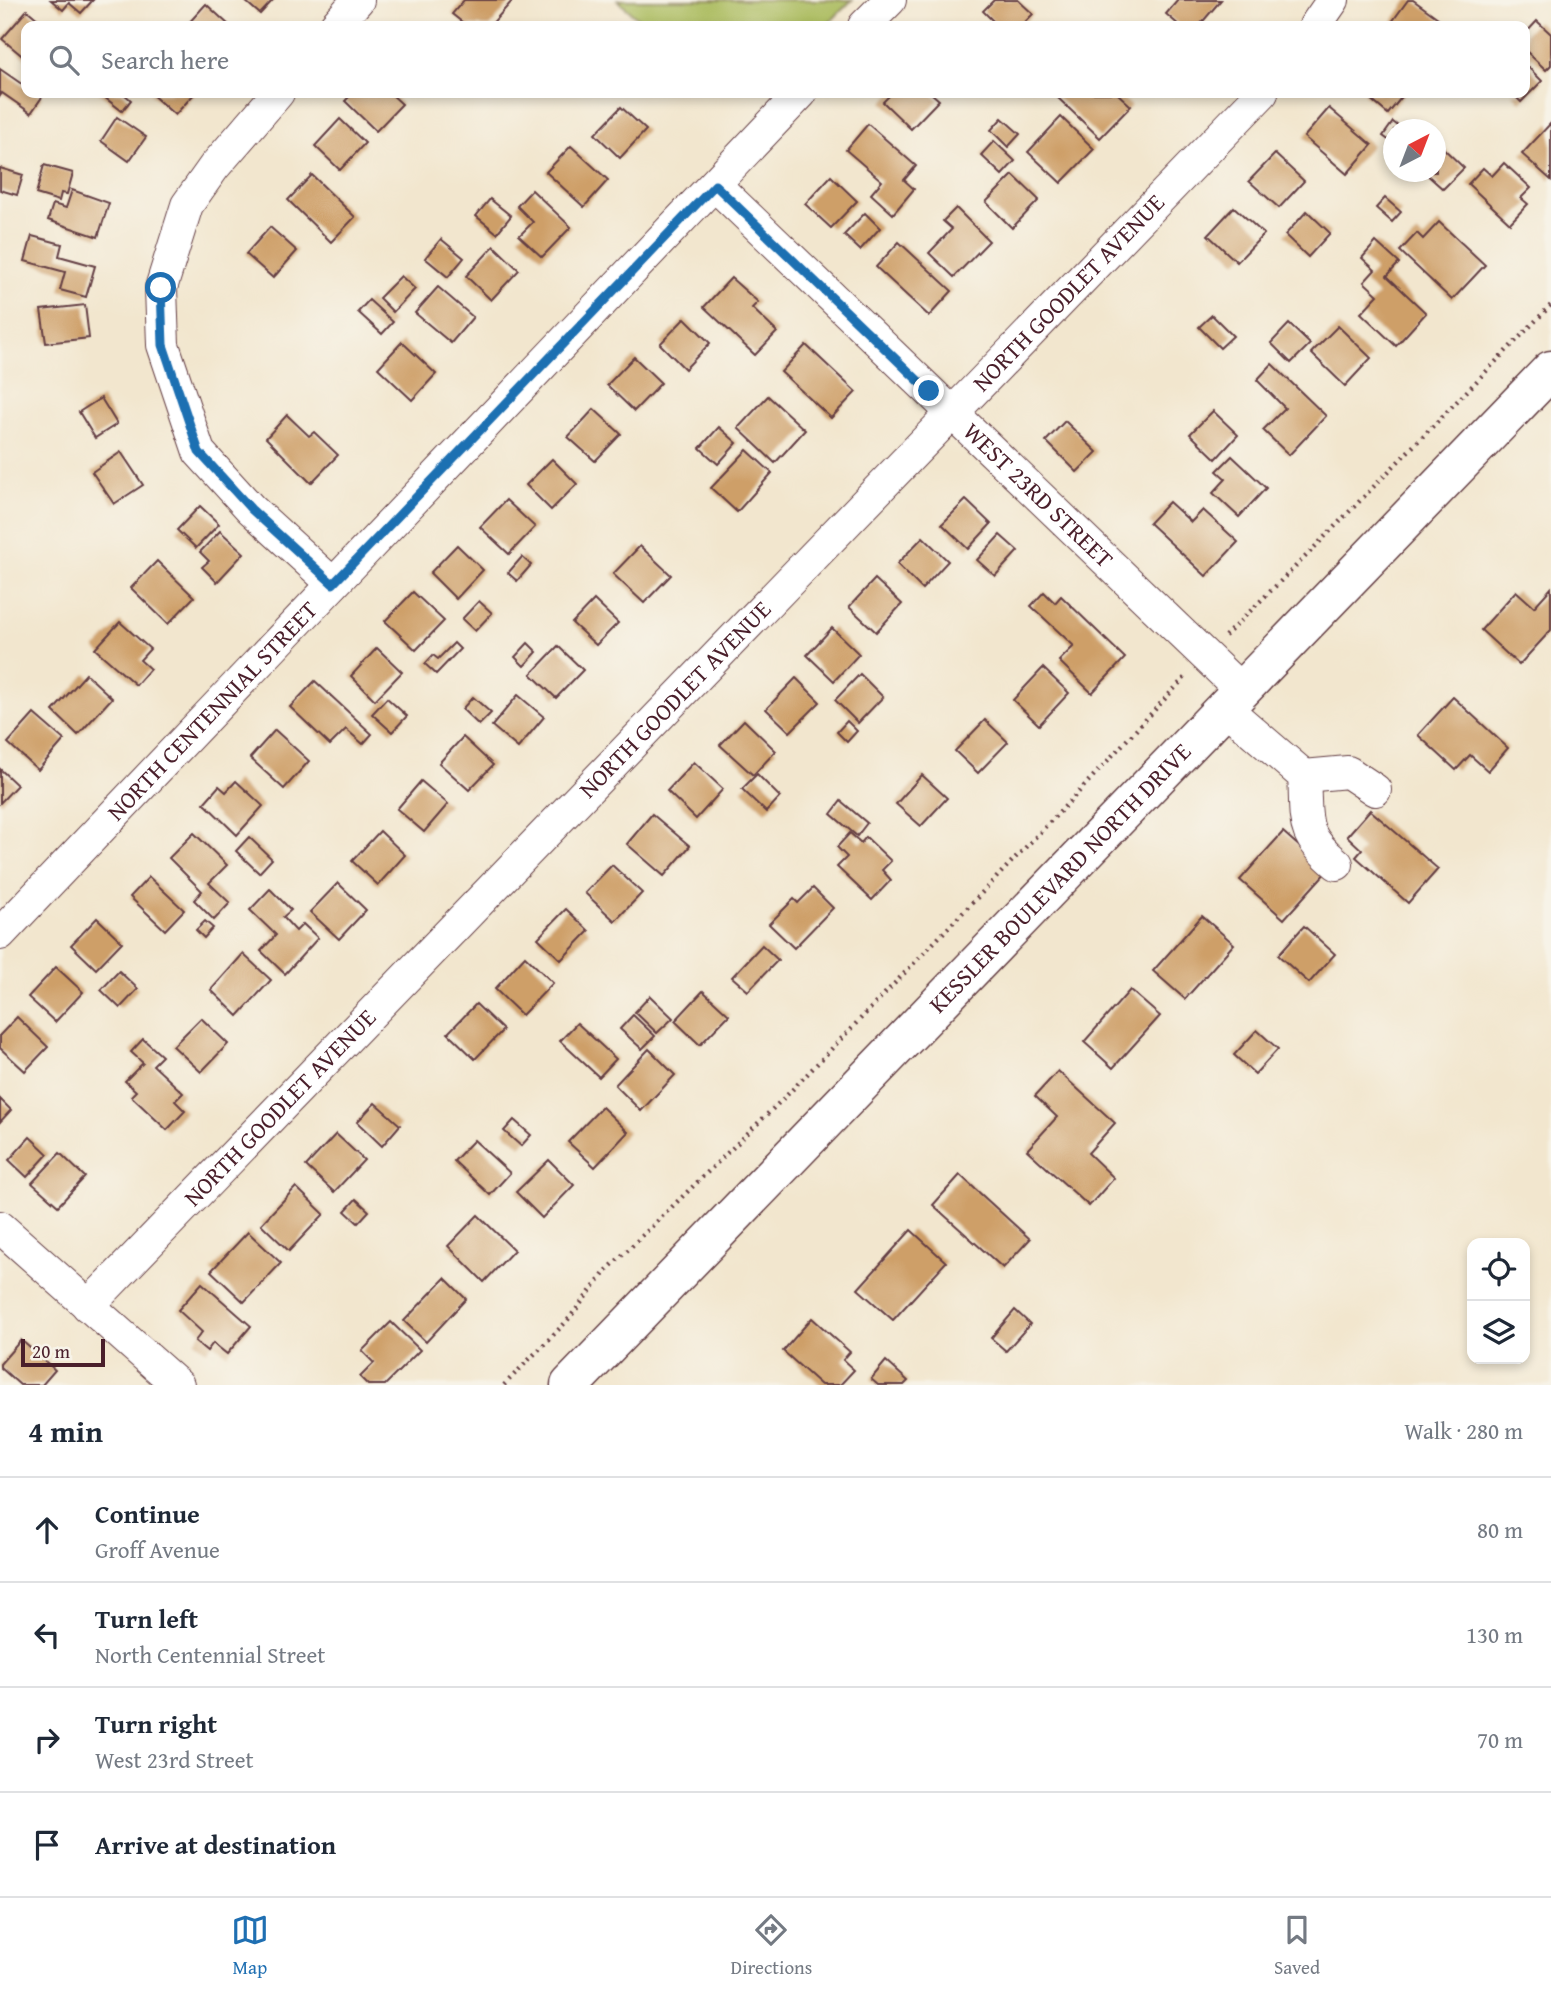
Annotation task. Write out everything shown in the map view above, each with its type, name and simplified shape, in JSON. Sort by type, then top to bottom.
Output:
[{"type":"main road","name":"KESSLER BOULEVARD NORTH DRIVE","points":[[570,1385],[1551,370]]},
{"type":"street","points":[[339,21],[358,0]]},
{"type":"street","points":[[869,21],[890,0]]},
{"type":"street","points":[[1318,21],[1333,0]]},
{"type":"street","points":[[274,98],[214,167],[187,205],[161,288],[163,345],[199,452],[251,509],[333,584]]},
{"type":"street","name":"NORTH CENTENNIAL STREET","points":[[0,934],[795,98]]},
{"type":"street","name":"NORTH GOODLET AVENUE","points":[[88,1306],[1257,98]]},
{"type":"street","name":"WEST 23RD STREET","points":[[715,185],[1205,656],[1233,699],[1304,775]]},
{"type":"street","points":[[1337,864],[1318,849],[1305,822],[1304,775],[1348,772],[1375,790]]},
{"type":"street","points":[[0,1227],[178,1385]]},
{"type":"path","points":[[504,1385],[567,1321],[607,1271],[789,1093],[1073,798],[1205,656],[1551,305]]},
{"type":"green space","points":[[617,0],[852,0],[831,21],[641,21]]},
{"type":"building","points":[[51,0],[93,0],[81,13],[69,3],[63,10]]},
{"type":"building","points":[[244,0],[273,0],[260,14]]},
{"type":"building","points":[[464,0],[513,0],[494,21],[461,21],[452,14]]},
{"type":"building","points":[[994,0],[1018,0],[1033,14],[1026,21],[993,21],[983,11]]},
{"type":"building","points":[[1178,0],[1221,0],[1203,21],[1174,21],[1166,14]]},
{"type":"building","points":[[1408,0],[1413,0],[1442,21],[1393,21]]},
{"type":"building","points":[[206,4],[225,21],[191,21]]},
{"type":"building","points":[[27,10],[40,21],[21,21],[21,55],[2,39]]},
{"type":"building","points":[[1537,21],[1551,34],[1551,65],[1546,70],[1530,55],[1530,29]]},
{"type":"building","points":[[0,69],[21,84],[21,98],[41,98],[31,113],[2,93],[0,96]]},
{"type":"building","points":[[1530,69],[1542,81],[1530,93]]},
{"type":"building","points":[[105,98],[129,98],[131,100],[122,111]]},
{"type":"building","points":[[156,98],[190,98],[175,115]]},
{"type":"building","points":[[348,98],[395,98],[402,104],[376,131],[345,101]]},
{"type":"building","points":[[887,98],[939,100],[911,129],[883,102]]},
{"type":"building","points":[[1058,98],[1122,98],[1131,106],[1100,138]]},
{"type":"building","points":[[1369,98],[1401,98],[1388,114]]},
{"type":"building","points":[[621,107],[646,130],[620,158],[595,134]]},
{"type":"building","points":[[1329,108],[1372,145],[1347,174],[1304,137]]},
{"type":"building","points":[[117,117],[146,137],[129,161],[101,141]]},
{"type":"building","points":[[1061,117],[1094,149],[1061,183],[1028,152]]},
{"type":"building","points":[[1002,118],[1020,134],[1008,147],[991,130]]},
{"type":"building","points":[[340,119],[365,143],[340,170],[315,146]]},
{"type":"building","points":[[1551,123],[1551,180],[1522,154]]},
{"type":"building","points":[[868,124],[916,166],[904,180],[914,189],[893,214],[871,194],[882,181],[846,150]]},
{"type":"building","points":[[994,141],[1015,161],[1002,175],[981,155]]},
{"type":"building","points":[[571,146],[608,180],[584,207],[546,172]]},
{"type":"building","points":[[1446,151],[1464,168],[1443,189],[1435,182],[1446,182]]},
{"type":"building","points":[[1275,154],[1304,181],[1279,208],[1249,181]]},
{"type":"building","points":[[1504,163],[1531,188],[1521,198],[1528,204],[1510,223],[1468,184],[1483,168],[1492,176]]},
{"type":"building","points":[[44,165],[73,173],[67,194],[61,193],[59,201],[36,194]]},
{"type":"building","points":[[0,168],[23,175],[17,195],[0,190]]},
{"type":"building","points":[[312,175],[355,217],[331,242],[288,200]]},
{"type":"building","points":[[1013,175],[1039,200],[1012,228],[986,202]]},
{"type":"building","points":[[831,176],[857,201],[831,228],[805,204]]},
{"type":"building","points":[[72,190],[109,203],[98,237],[48,220],[53,204],[66,208]]},
{"type":"building","points":[[532,190],[571,227],[542,257],[519,236],[533,222],[517,206]]},
{"type":"building","points":[[1385,198],[1401,212],[1392,222],[1376,208]]},
{"type":"building","points":[[490,199],[511,216],[497,233],[476,216]]},
{"type":"building","points":[[1234,207],[1264,234],[1237,262],[1208,235]]},
{"type":"building","points":[[956,208],[989,241],[954,277],[929,253],[952,229],[943,221]]},
{"type":"building","points":[[1307,211],[1330,233],[1308,257],[1285,235]]},
{"type":"building","points":[[865,213],[880,228],[860,250],[844,235]]},
{"type":"building","points":[[1439,222],[1485,265],[1452,300],[1400,251],[1417,233],[1423,239]]},
{"type":"building","points":[[270,227],[297,251],[273,278],[246,254]]},
{"type":"building","points":[[32,236],[62,244],[59,256],[95,266],[86,297],[60,290],[65,272],[25,261]]},
{"type":"building","points":[[441,239],[464,258],[448,277],[425,258]]},
{"type":"building","points":[[899,242],[952,291],[929,316],[876,267]]},
{"type":"building","points":[[1376,242],[1399,263],[1387,276],[1426,313],[1396,346],[1361,313],[1378,295],[1364,282],[1375,270],[1362,258]]},
{"type":"building","points":[[494,246],[519,270],[491,300],[466,276]]},
{"type":"building","points":[[401,276],[415,289],[393,312],[379,298]]},
{"type":"building","points":[[731,278],[758,302],[752,308],[777,332],[755,355],[704,307]]},
{"type":"building","points":[[438,287],[473,317],[451,343],[415,313]]},
{"type":"building","points":[[369,300],[393,322],[382,334],[358,312]]},
{"type":"building","points":[[85,305],[89,338],[46,343],[41,310]]},
{"type":"building","points":[[1212,315],[1233,336],[1220,348],[1199,327]]},
{"type":"building","points":[[685,318],[710,343],[685,369],[660,344]]},
{"type":"building","points":[[1289,324],[1310,344],[1291,363],[1271,343]]},
{"type":"building","points":[[1338,326],[1371,358],[1345,386],[1311,353]]},
{"type":"building","points":[[402,342],[436,374],[412,400],[378,368]]},
{"type":"building","points":[[806,345],[856,392],[831,418],[781,372]]},
{"type":"building","points":[[634,357],[661,383],[634,411],[607,385]]},
{"type":"building","points":[[1272,364],[1326,416],[1289,455],[1263,430],[1285,408],[1257,380]]},
{"type":"building","points":[[768,396],[805,430],[775,463],[738,428]]},
{"type":"building","points":[[101,398],[117,424],[95,438],[79,412]]},
{"type":"building","points":[[594,409],[621,434],[595,461],[568,437]]},
{"type":"building","points":[[1213,411],[1238,435],[1216,459],[1190,434]]},
{"type":"building","points":[[287,415],[309,436],[314,432],[338,455],[311,483],[266,438]]},
{"type":"building","points":[[1065,421],[1097,452],[1077,472],[1046,441]]},
{"type":"building","points":[[719,427],[737,443],[718,464],[700,448]]},
{"type":"building","points":[[747,450],[772,473],[737,512],[711,488]]},
{"type":"building","points":[[121,452],[143,485],[114,504],[92,472]]},
{"type":"building","points":[[1232,456],[1266,488],[1239,517],[1213,493],[1226,479],[1217,471]]},
{"type":"building","points":[[552,459],[577,484],[551,510],[526,485]]},
{"type":"building","points":[[506,500],[535,527],[509,554],[480,527]]},
{"type":"building","points":[[966,500],[991,524],[968,549],[942,524]]},
{"type":"building","points":[[1169,502],[1191,522],[1203,510],[1238,542],[1206,576],[1149,523]]},
{"type":"building","points":[[200,506],[219,524],[196,548],[177,530]]},
{"type":"building","points":[[220,531],[244,553],[217,582],[202,567],[209,561],[200,552]]},
{"type":"building","points":[[1000,535],[1018,551],[995,576],[977,560]]},
{"type":"building","points":[[923,537],[948,561],[922,589],[897,564]]},
{"type":"building","points":[[457,545],[483,570],[456,599],[430,573]]},
{"type":"building","points":[[640,546],[671,575],[644,603],[613,574]]},
{"type":"building","points":[[522,557],[531,565],[517,581],[508,573]]},
{"type":"building","points":[[157,561],[194,597],[168,624],[131,588]]},
{"type":"building","points":[[875,579],[902,604],[876,632],[849,607]]},
{"type":"building","points":[[1551,588],[1551,630],[1519,665],[1481,630],[1516,591],[1534,607]]},
{"type":"building","points":[[413,592],[444,621],[416,650],[385,621]]},
{"type":"building","points":[[1044,592],[1055,603],[1061,596],[1125,658],[1092,693],[1059,661],[1074,646],[1031,606]]},
{"type":"building","points":[[594,600],[618,623],[596,645],[572,623]]},
{"type":"building","points":[[479,601],[492,613],[475,631],[462,619]]},
{"type":"building","points":[[120,622],[150,649],[140,660],[150,669],[136,685],[95,649]]},
{"type":"building","points":[[832,628],[859,654],[834,681],[807,655]]},
{"type":"building","points":[[454,643],[460,649],[436,674],[425,664],[433,655],[438,659]]},
{"type":"building","points":[[528,643],[537,652],[524,666],[515,657]]},
{"type":"building","points":[[558,646],[583,670],[556,698],[531,674]]},
{"type":"building","points":[[377,648],[402,672],[375,700],[351,676]]},
{"type":"building","points":[[1043,668],[1069,693],[1039,725],[1013,700]]},
{"type":"building","points":[[86,674],[112,698],[78,735],[53,711]]},
{"type":"building","points":[[860,674],[883,697],[858,723],[835,700]]},
{"type":"building","points":[[796,678],[820,702],[790,732],[766,709]]},
{"type":"building","points":[[315,681],[372,734],[363,744],[346,729],[330,745],[290,707]]},
{"type":"building","points":[[518,695],[544,717],[518,748],[492,726]]},
{"type":"building","points":[[473,697],[491,713],[479,725],[462,709]]},
{"type":"building","points":[[1453,697],[1508,748],[1488,771],[1470,755],[1456,770],[1418,735]]},
{"type":"building","points":[[387,698],[407,716],[392,732],[372,714]]},
{"type":"building","points":[[34,714],[64,740],[38,770],[8,743]]},
{"type":"building","points":[[744,720],[776,751],[753,775],[720,745]]},
{"type":"building","points":[[985,720],[1008,742],[978,773],[955,751]]},
{"type":"building","points":[[847,721],[857,731],[847,742],[837,732]]},
{"type":"building","points":[[275,730],[309,761],[284,789],[250,758]]},
{"type":"building","points":[[463,737],[493,765],[469,790],[439,763]]},
{"type":"building","points":[[694,762],[723,789],[696,819],[667,791]]},
{"type":"building","points":[[0,769],[17,785],[0,803]]},
{"type":"building","points":[[757,774],[780,797],[766,812],[742,789]]},
{"type":"building","points":[[922,775],[947,798],[921,826],[896,804]]},
{"type":"building","points":[[236,781],[263,806],[237,835],[204,803],[219,786],[226,792]]},
{"type":"building","points":[[421,781],[448,804],[424,832],[397,809]]},
{"type":"building","points":[[841,801],[867,823],[857,836],[831,814]]},
{"type":"building","points":[[1370,810],[1438,869],[1408,903],[1356,857],[1362,850],[1347,836]]},
{"type":"building","points":[[652,814],[690,846],[664,876],[627,844]]},
{"type":"building","points":[[380,831],[405,855],[378,885],[352,861]]},
{"type":"building","points":[[1283,832],[1327,871],[1284,919],[1240,880]]},
{"type":"building","points":[[194,833],[227,865],[209,883],[230,903],[214,920],[194,900],[202,891],[169,858]]},
{"type":"building","points":[[850,833],[861,843],[866,837],[891,861],[882,870],[891,880],[872,900],[837,867],[847,857],[837,847]]},
{"type":"building","points":[[249,837],[272,859],[259,873],[236,851]]},
{"type":"building","points":[[612,865],[642,893],[615,921],[585,893]]},
{"type":"building","points":[[149,877],[184,910],[165,930],[130,897]]},
{"type":"building","points":[[338,883],[366,910],[339,939],[310,912]]},
{"type":"building","points":[[813,888],[833,908],[794,948],[769,924],[794,899],[798,903]]},
{"type":"building","points":[[270,889],[291,910],[283,917],[296,931],[303,924],[318,938],[285,974],[261,951],[276,935],[250,910]]},
{"type":"building","points":[[566,909],[589,931],[561,960],[538,938]]},
{"type":"building","points":[[1202,916],[1234,944],[1185,999],[1153,971]]},
{"type":"building","points":[[97,918],[122,942],[96,969],[71,945]]},
{"type":"building","points":[[205,921],[213,928],[204,938],[196,930]]},
{"type":"building","points":[[1304,926],[1335,954],[1309,983],[1278,955]]},
{"type":"building","points":[[762,945],[778,960],[748,991],[732,977]]},
{"type":"building","points":[[243,954],[271,980],[238,1016],[211,990]]},
{"type":"building","points":[[525,956],[553,983],[522,1015],[495,989]]},
{"type":"building","points":[[56,967],[83,992],[55,1022],[28,997]]},
{"type":"building","points":[[119,971],[138,989],[120,1008],[101,990]]},
{"type":"building","points":[[1130,990],[1160,1016],[1113,1068],[1084,1042]]},
{"type":"building","points":[[703,991],[729,1015],[700,1045],[675,1021]]},
{"type":"building","points":[[650,996],[673,1018],[657,1033],[635,1012]]},
{"type":"building","points":[[476,1004],[503,1030],[475,1059],[448,1033]]},
{"type":"building","points":[[633,1015],[655,1036],[642,1049],[620,1029]]},
{"type":"building","points":[[17,1017],[48,1047],[25,1071],[0,1048],[0,1035]]},
{"type":"building","points":[[201,1018],[228,1044],[201,1072],[173,1046]]},
{"type":"building","points":[[577,1023],[616,1059],[599,1077],[560,1041]]},
{"type":"building","points":[[1257,1030],[1278,1049],[1255,1074],[1234,1055]]},
{"type":"building","points":[[143,1039],[162,1056],[153,1065],[183,1093],[175,1101],[185,1111],[167,1130],[131,1096],[136,1091],[125,1081],[143,1063],[131,1052]]},
{"type":"building","points":[[649,1049],[675,1075],[641,1111],[615,1085]]},
{"type":"building","points":[[1058,1071],[1115,1123],[1088,1153],[1114,1178],[1089,1206],[1027,1150],[1057,1117],[1035,1096]]},
{"type":"building","points":[[0,1099],[11,1110],[0,1122]]},
{"type":"building","points":[[375,1103],[400,1125],[382,1146],[357,1122]]},
{"type":"building","points":[[602,1107],[628,1132],[595,1167],[568,1142]]},
{"type":"building","points":[[514,1120],[531,1135],[521,1146],[504,1131]]},
{"type":"building","points":[[336,1134],[364,1160],[334,1192],[306,1166]]},
{"type":"building","points":[[30,1137],[48,1154],[27,1177],[9,1160]]},
{"type":"building","points":[[474,1140],[510,1173],[490,1195],[454,1161]]},
{"type":"building","points":[[60,1153],[85,1177],[58,1206],[32,1183]]},
{"type":"building","points":[[549,1160],[574,1185],[542,1218],[516,1192]]},
{"type":"building","points":[[960,1175],[1030,1239],[1003,1268],[933,1205]]},
{"type":"building","points":[[296,1187],[324,1214],[289,1251],[261,1224]]},
{"type":"building","points":[[356,1199],[369,1211],[358,1223],[345,1211]]},
{"type":"building","points":[[478,1215],[514,1250],[484,1282],[448,1246]]},
{"type":"building","points":[[911,1230],[946,1262],[893,1320],[858,1289]]},
{"type":"building","points":[[248,1232],[281,1263],[244,1302],[211,1271]]},
{"type":"building","points":[[445,1278],[466,1299],[426,1342],[404,1321]]},
{"type":"building","points":[[202,1283],[251,1326],[227,1354],[213,1343],[207,1351],[195,1341],[202,1332],[178,1310]]},
{"type":"building","points":[[1015,1310],[1030,1324],[1006,1351],[991,1338]]},
{"type":"building","points":[[812,1318],[850,1352],[843,1360],[854,1370],[840,1385],[821,1385],[783,1351]]},
{"type":"building","points":[[391,1322],[420,1350],[385,1385],[368,1385],[360,1377],[374,1363],[362,1351]]},
{"type":"building","points":[[21,1340],[55,1370],[42,1385],[20,1385],[0,1367]]},
{"type":"building","points":[[886,1361],[908,1381],[904,1385],[878,1385],[871,1379]]},
{"type":"route","points":[[161,288],[163,345],[199,452],[251,509],[333,584],[715,185],[929,391]]}]
